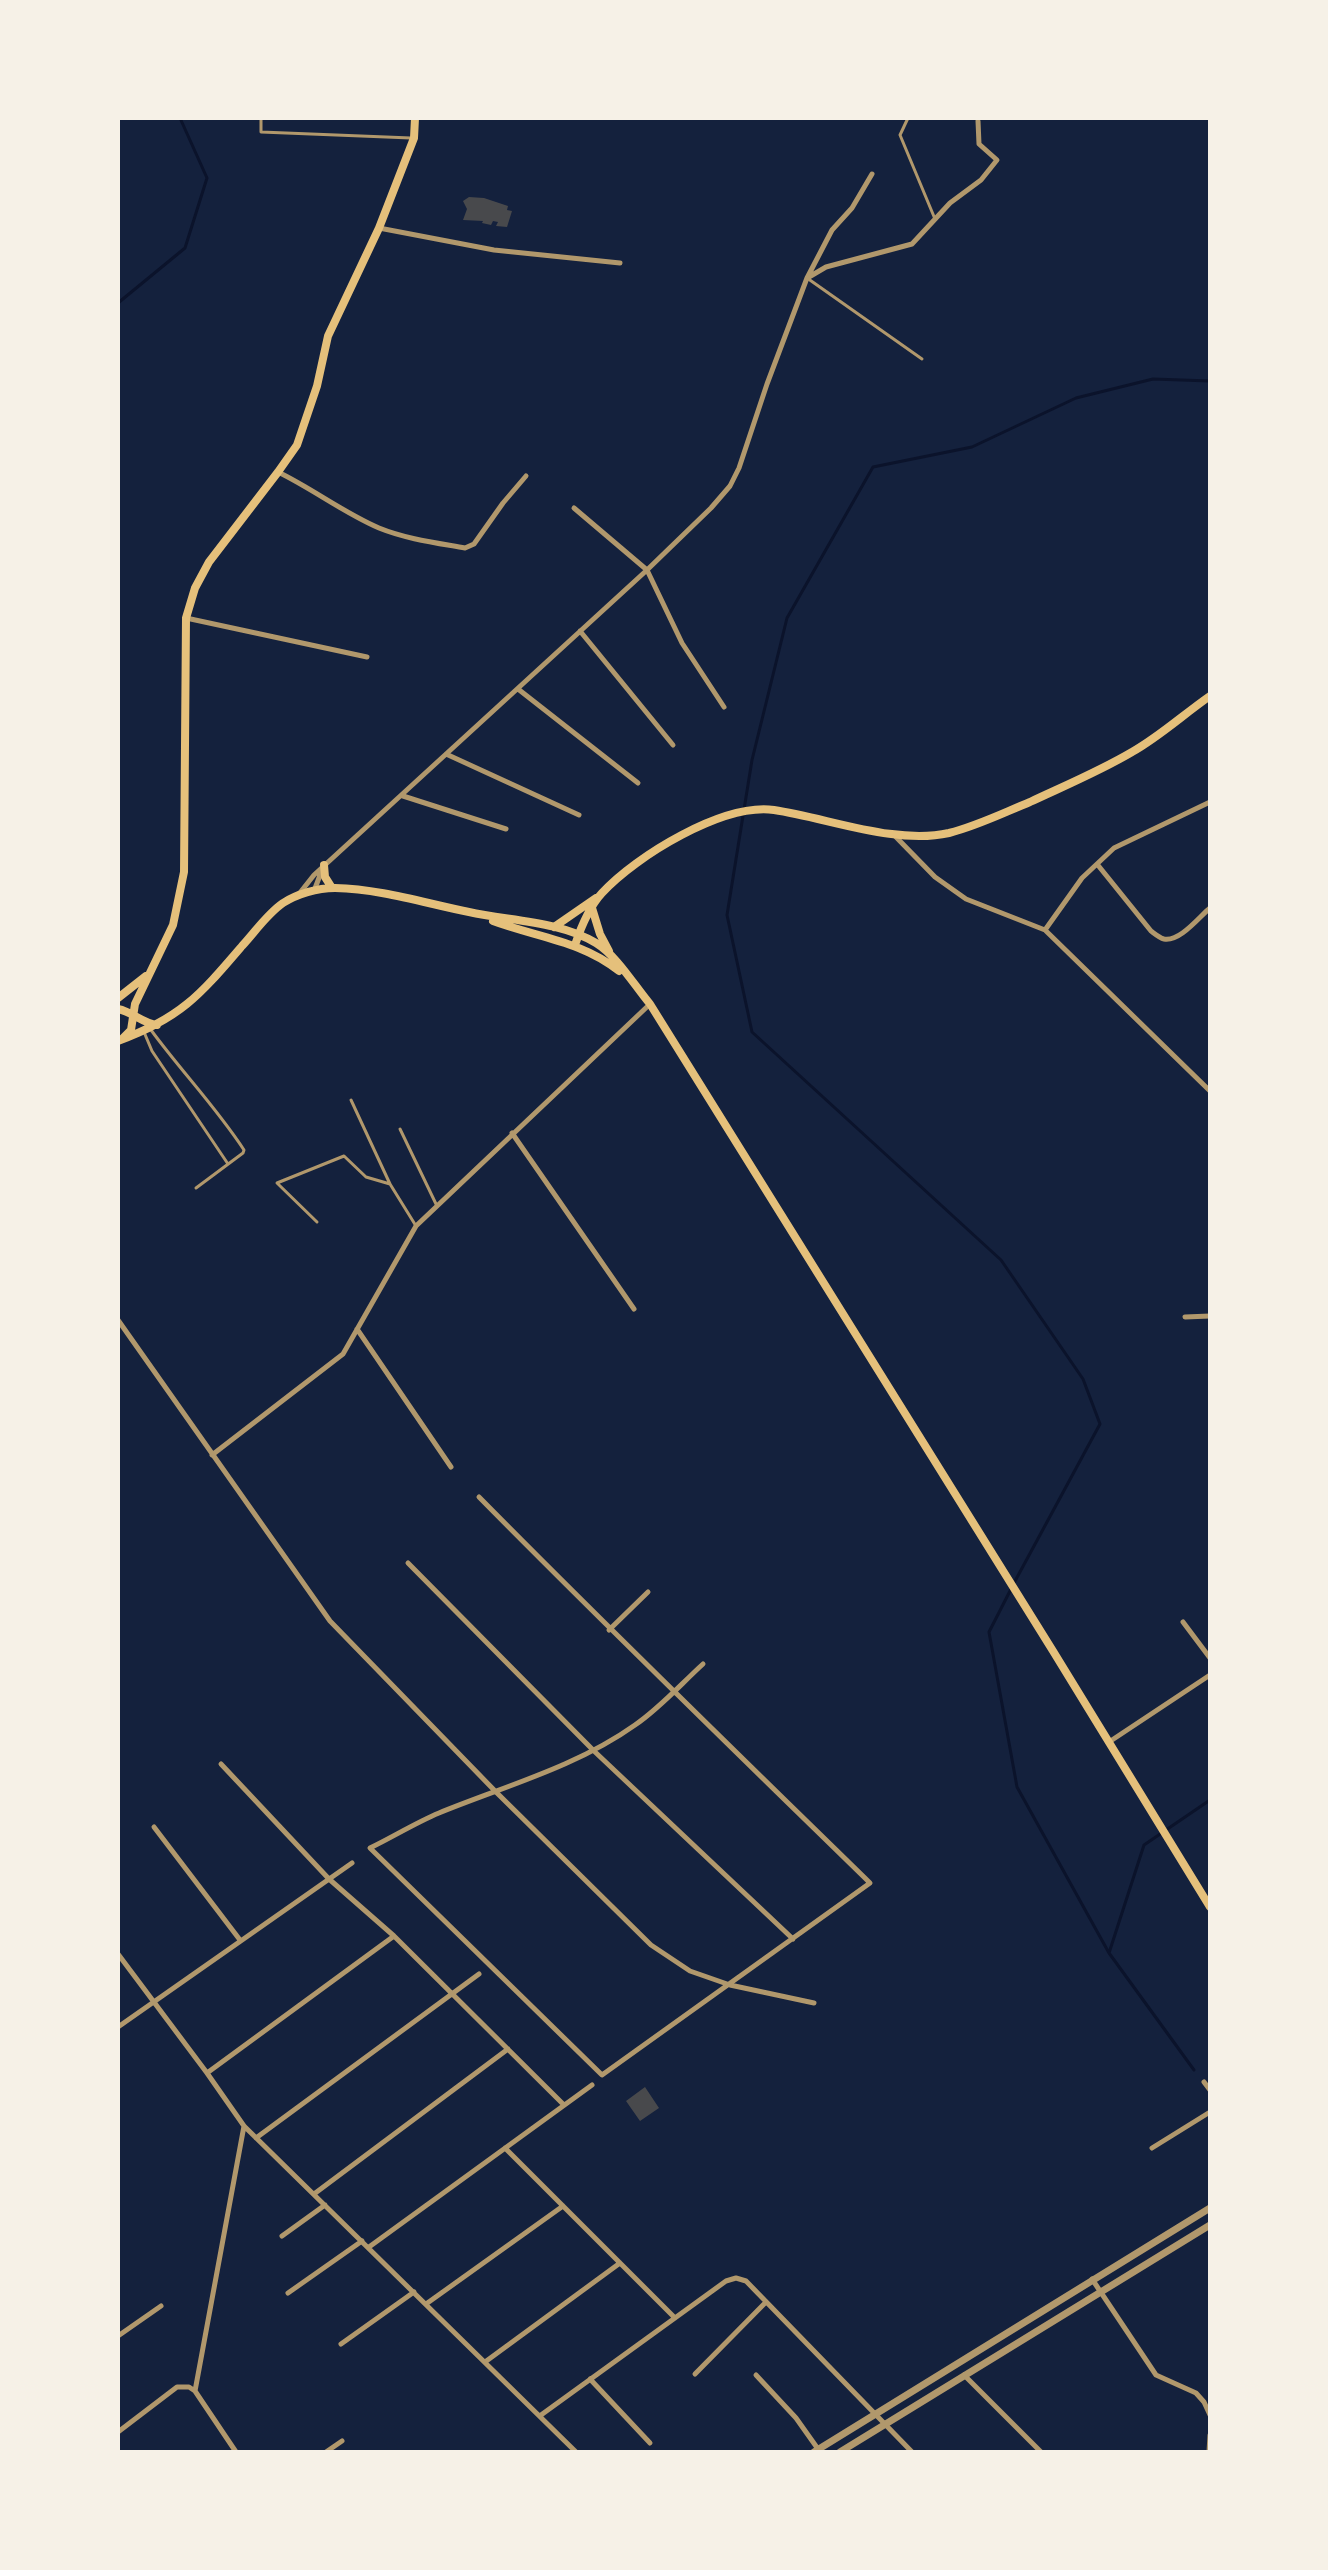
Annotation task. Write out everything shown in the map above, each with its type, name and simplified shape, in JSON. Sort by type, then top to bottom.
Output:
[{"type":"main road","points":[[118,1041],[130,1030],[135,1004],[173,925],[184,872],[186,618],[195,588],[209,562],[297,445],[317,386],[328,336],[379,228],[414,138],[415,118]]},
{"type":"main road","points":[[554,927],[601,894],[632,865],[692,831],[727,815],[749,810],[772,809],[893,834],[947,833],[979,824],[1057,790],[1133,752],[1209,696]]},
{"type":"main road","points":[[324,865],[325,877],[332,888]]},
{"type":"main road","points":[[118,1041],[151,1029],[198,997],[273,911],[298,895],[332,888],[380,891],[470,913],[575,945],[594,953],[626,976]]},
{"type":"main road","points":[[575,945],[601,894]]},
{"type":"main road","points":[[592,908],[600,934],[613,956],[626,976],[650,1004],[1007,1576],[1209,1907]]},
{"type":"main road","points":[[470,913],[554,927],[579,934],[598,944],[613,956]]},
{"type":"main road","points":[[118,998],[152,969]]},
{"type":"main road","points":[[118,1009],[133,1015],[151,1029]]},
{"type":"street","points":[[807,278],[826,267],[912,244],[950,203],[981,180],[997,163],[995,157],[982,150],[979,144],[978,121]]},
{"type":"street","points":[[298,895],[324,865],[403,796],[647,570],[711,508],[730,486],[739,468],[807,278],[832,230],[852,208],[872,174]]},
{"type":"street","points":[[379,228],[494,250],[620,263]]},
{"type":"street","points":[[278,472],[313,489],[346,511],[381,529],[465,548],[474,544],[503,502],[526,476]]},
{"type":"street","points":[[574,508],[647,570],[682,643],[724,707]]},
{"type":"street","points":[[186,618],[367,657]]},
{"type":"street","points":[[580,631],[673,746]]},
{"type":"street","points":[[518,689],[638,783]]},
{"type":"street","points":[[446,754],[579,815]]},
{"type":"street","points":[[403,796],[506,829]]},
{"type":"street","points":[[1045,930],[1082,878],[1114,848],[1209,802]]},
{"type":"street","points":[[893,834],[935,877],[966,899],[1045,930],[1209,1091]]},
{"type":"street","points":[[1097,864],[1151,931],[1163,939],[1171,939],[1179,935],[1209,908]]},
{"type":"street","points":[[314,891],[324,865]]},
{"type":"street","points":[[212,1455],[342,1354],[416,1226],[436,1204],[650,1004]]},
{"type":"street","points":[[512,1133],[634,1310]]},
{"type":"street","points":[[1185,1317],[1209,1316]]},
{"type":"street","points":[[118,1320],[330,1621],[496,1792],[651,1945],[690,1971],[730,1985],[814,2003]]},
{"type":"street","points":[[357,1329],[450,1467]]},
{"type":"street","points":[[479,1497],[609,1629],[673,1691],[870,1883],[602,2075],[370,1848],[438,1814],[594,1751],[637,1724],[673,1691],[704,1664]]},
{"type":"street","points":[[408,1563],[594,1751],[794,1939]]},
{"type":"street","points":[[609,1629],[648,1592]]},
{"type":"street","points":[[1183,1622],[1209,1658]]},
{"type":"street","points":[[1109,1742],[1209,1675]]},
{"type":"street","points":[[220,1764],[329,1879],[394,1936],[564,2105]]},
{"type":"street","points":[[154,1827],[240,1940]]},
{"type":"street","points":[[118,2027],[352,1863]]},
{"type":"street","points":[[207,2073],[394,1936]]},
{"type":"street","points":[[118,1954],[244,2126],[576,2451]]},
{"type":"street","points":[[256,2138],[479,1974]]},
{"type":"street","points":[[314,2194],[508,2049]]},
{"type":"street","points":[[1204,2082],[1209,2090]]},
{"type":"street","points":[[369,2247],[592,2085]]},
{"type":"street","points":[[1152,2148],[1209,2112]]},
{"type":"street","points":[[195,2391],[244,2126]]},
{"type":"street","points":[[505,2148],[675,2318]]},
{"type":"street","points":[[282,2236],[325,2205]]},
{"type":"street","points":[[426,2304],[563,2206]]},
{"type":"street","points":[[756,2375],[796,2418],[816,2450],[1209,2208]]},
{"type":"street","points":[[840,2451],[1209,2225]]},
{"type":"street","points":[[288,2293],[362,2241]]},
{"type":"street","points":[[485,2362],[620,2263]]},
{"type":"street","points":[[541,2415],[726,2281],[736,2278],[746,2281],[912,2451]]},
{"type":"street","points":[[1092,2279],[1156,2375],[1196,2393],[1204,2402],[1209,2415]]},
{"type":"street","points":[[341,2344],[414,2292]]},
{"type":"street","points":[[695,2374],[766,2302]]},
{"type":"street","points":[[118,2336],[161,2306]]},
{"type":"street","points":[[964,2375],[1041,2451]]},
{"type":"street","points":[[590,2379],[650,2443]]},
{"type":"street","points":[[118,2432],[177,2387],[189,2387],[195,2391],[234,2449],[225,2451]]},
{"type":"street","points":[[1209,2435],[1209,2451]]},
{"type":"street","points":[[326,2451],[342,2441]]},
{"type":"lane","points":[[261,118],[261,132],[414,138]]},
{"type":"lane","points":[[908,118],[900,135],[936,220]]},
{"type":"lane","points":[[807,278],[922,359]]},
{"type":"lane","points":[[151,1029],[168,1054],[190,1077],[244,1151],[196,1188]]},
{"type":"lane","points":[[151,1029],[152,1051],[228,1164]]},
{"type":"lane","points":[[351,1100],[390,1184],[416,1226]]},
{"type":"lane","points":[[399,1129],[436,1204]]},
{"type":"lane","points":[[317,1222],[277,1185],[278,1182],[344,1156],[366,1177],[390,1184]]},
{"type":"building","points":[[469,197],[484,198],[508,206],[507,210],[512,211],[507,227],[496,226],[498,222],[493,221],[491,225],[482,223],[483,221],[463,220],[467,209],[463,201]]},
{"type":"building","points":[[645,2087],[659,2108],[640,2121],[626,2101]]},
{"type":"waterway","points":[[118,303],[185,248],[207,178],[180,118]]},
{"type":"waterway","points":[[1014,1583],[1100,1424],[1083,1379],[1001,1260],[752,1032],[727,915],[752,760],[787,618],[873,467],[972,447],[1076,398],[1153,379],[1210,381]]},
{"type":"waterway","points":[[1011,1589],[989,1632],[1017,1787],[1109,1953],[1194,2070]]},
{"type":"waterway","points":[[1109,1953],[1144,1845],[1210,1800]]}]
